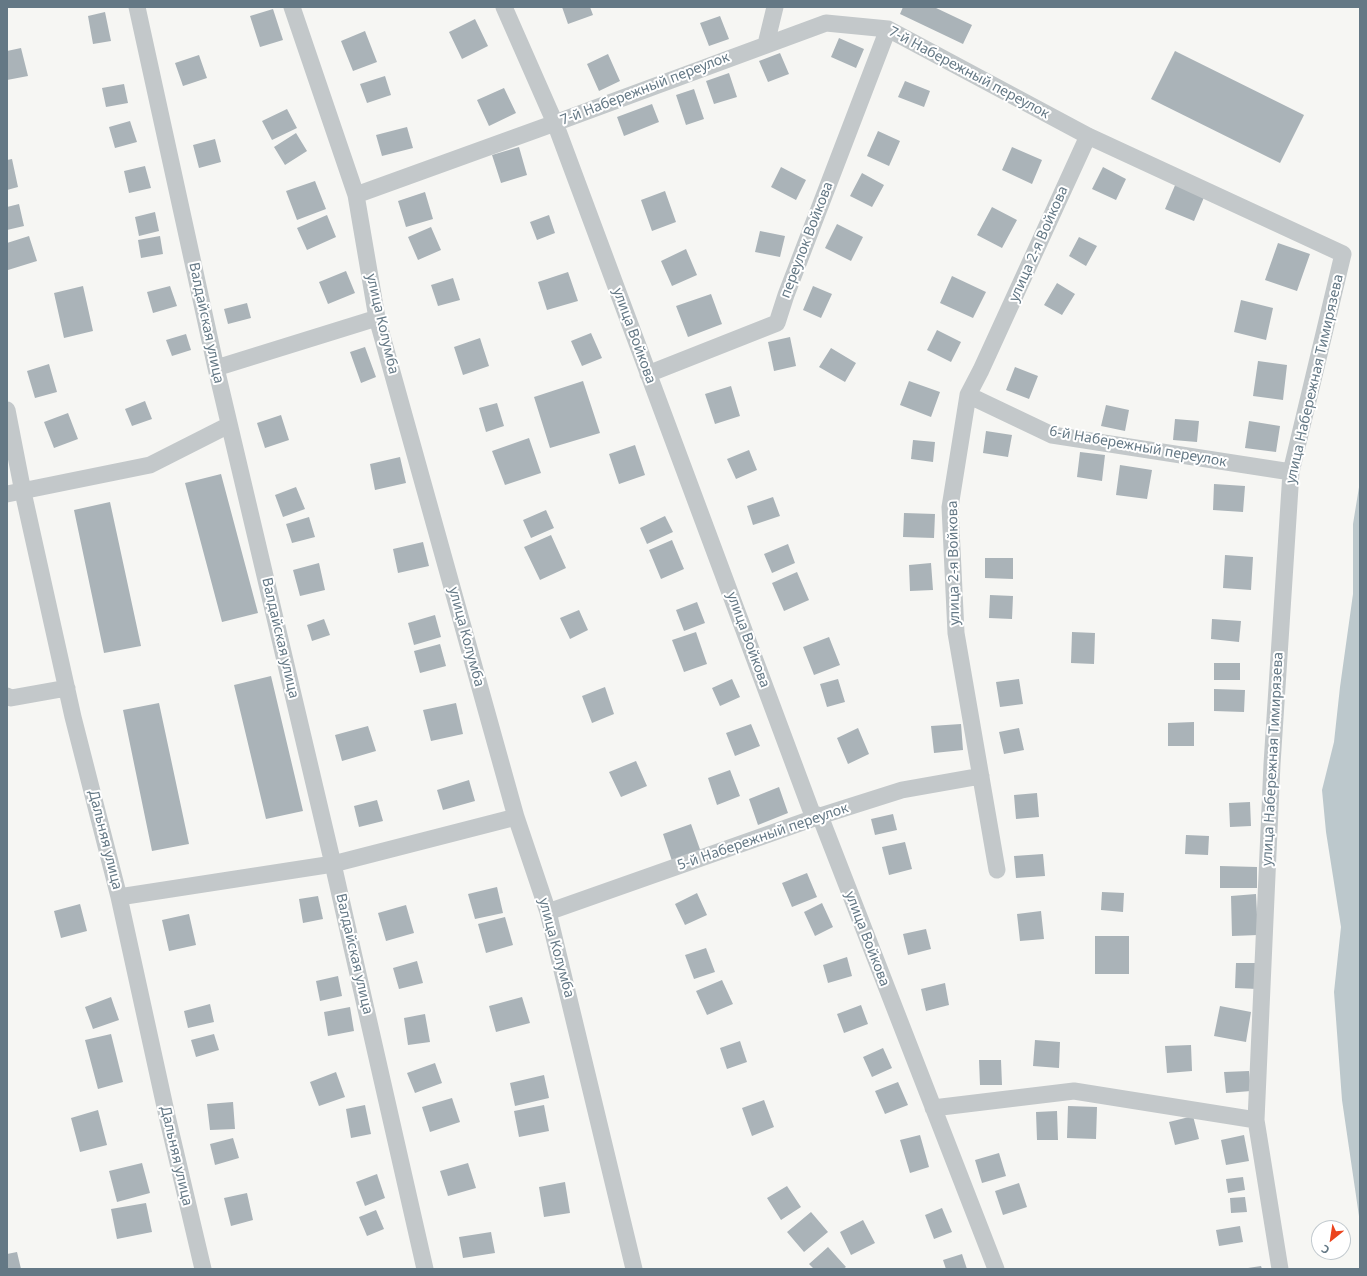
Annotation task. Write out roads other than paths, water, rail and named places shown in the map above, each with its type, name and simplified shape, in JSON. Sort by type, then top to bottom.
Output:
[{"type":"street","name":"Валдайская улица","points":[[137,7],[229,426],[333,864],[425,1269]]},
{"type":"street","name":"улица Колумба","points":[[292,7],[356,195],[377,318],[516,817],[548,912],[634,1269]]},
{"type":"street","name":"улица Войкова","points":[[504,7],[555,123],[812,813],[820,816],[996,1269]]},
{"type":"street","points":[[766,44],[775,7]]},
{"type":"street","name":"7-й Набережный переулок","points":[[356,195],[826,22],[888,29],[1088,136],[1343,254]]},
{"type":"street","name":"переулок Войкова","points":[[648,374],[777,323],[786,295],[888,29]]},
{"type":"street","name":"улица 2-я Войкова","points":[[997,870],[956,632],[950,506],[968,395],[981,370],[1088,136]]},
{"type":"street","name":"улица Набережная Тимирязева","points":[[1280,1269],[1256,1120],[1272,764],[1291,472],[1343,254]]},
{"type":"street","points":[[216,368],[377,318]]},
{"type":"street","name":"6-й Набережный переулок","points":[[968,395],[1052,434],[1291,472]]},
{"type":"street","name":"Дальняя улица","points":[[7,410],[15,493],[67,688],[119,897],[202,1269]]},
{"type":"street","points":[[15,493],[150,466],[229,426]]},
{"type":"street","points":[[7,696],[11,698],[67,688]]},
{"type":"street","name":"5-й Набережный переулок","points":[[548,912],[820,816],[902,790],[981,776]]},
{"type":"street","points":[[119,897],[333,864],[516,817]]},
{"type":"street","points":[[933,1108],[1074,1092],[1256,1120]]}]
